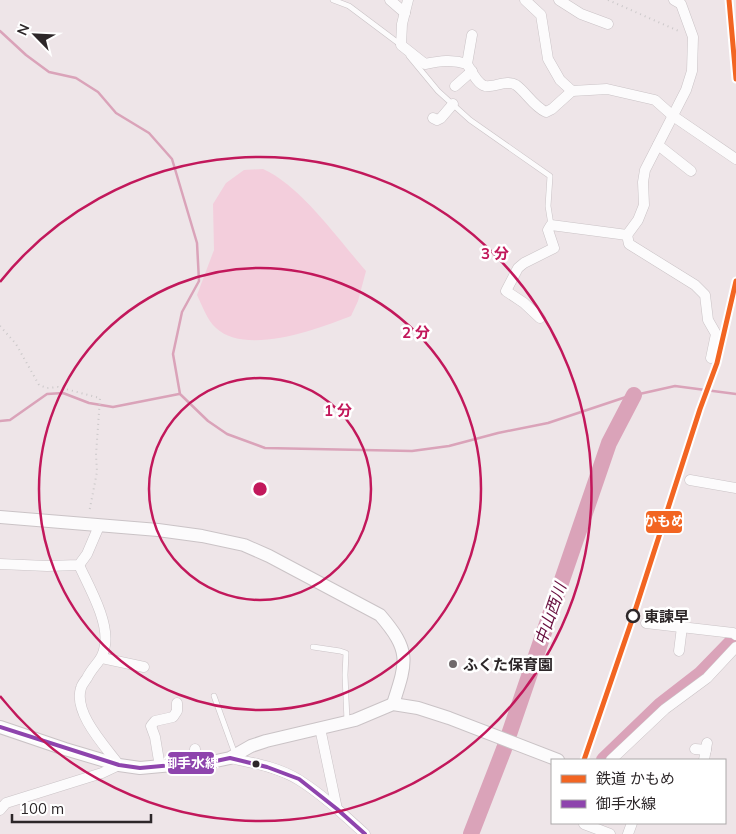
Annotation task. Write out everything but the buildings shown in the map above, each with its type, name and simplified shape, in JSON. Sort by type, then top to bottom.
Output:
[{"type":"street","points":[[390,0],[405,13]]},
{"type":"street","points":[[408,0],[401,45],[425,64],[456,61],[470,68],[479,82],[485,86],[507,83],[515,84],[539,109],[546,112],[572,91],[607,90],[655,100],[673,116],[736,159]]},
{"type":"street","points":[[525,0],[541,15],[548,59],[560,80],[572,91]]},
{"type":"street","points":[[559,0],[581,14],[608,24]]},
{"type":"street","points":[[674,0],[681,4],[693,38],[692,72],[686,90],[644,170],[642,182],[644,205],[638,220],[627,234],[629,244],[695,285],[705,295],[708,320],[716,334],[711,358]]},
{"type":"street","points":[[455,86],[470,68],[472,35]]},
{"type":"street","points":[[433,118],[437,120],[441,118],[453,104]]},
{"type":"street","points":[[658,145],[691,171]]},
{"type":"street","points":[[540,318],[506,292],[518,268],[554,248],[548,230],[551,224],[627,234]]},
{"type":"street","points":[[690,480],[736,488]]},
{"type":"street","points":[[0,517],[167,531],[202,536],[244,545],[269,556],[380,615],[401,642],[404,659],[402,676],[393,704]]},
{"type":"street","points":[[79,565],[87,554],[93,525]]},
{"type":"street","points":[[0,564],[79,565]]},
{"type":"street","points":[[79,565],[95,598],[106,642],[102,658],[90,672],[81,688],[80,702],[89,724],[119,765]]},
{"type":"street","points":[[646,623],[735,634]]},
{"type":"street","points":[[679,651],[682,627]]},
{"type":"street","points":[[612,759],[665,709],[707,678],[736,647]]},
{"type":"street","points":[[102,658],[144,667]]},
{"type":"street","points":[[160,767],[155,737],[148,726],[155,721],[173,717],[177,711],[177,703]]},
{"type":"street","points":[[0,727],[119,765],[140,768],[160,767],[216,761],[266,741],[347,722],[393,704],[418,708],[449,718],[555,759]]},
{"type":"street","points":[[320,728],[337,809]]},
{"type":"street","points":[[195,749],[196,763]]},
{"type":"street","points":[[232,756],[267,766],[299,779],[365,834]]},
{"type":"street","points":[[0,810],[6,803],[102,773],[119,765]]},
{"type":"street","points":[[583,827],[610,834]]},
{"type":"lane","points":[[333,0],[350,6],[401,45],[438,91],[470,120],[550,176],[548,206],[551,224]]},
{"type":"lane","points":[[313,647],[346,653],[347,722]]},
{"type":"lane","points":[[214,696],[232,756]]},
{"type":"path","points":[[608,0],[693,38]]},
{"type":"path","points":[[0,326],[16,344],[39,385],[47,388],[58,387],[100,399],[93,525]]},
{"type":"shaded area","points":[[263,169],[277,177],[305,200],[366,271],[358,301],[351,316],[302,333],[263,340],[245,340],[229,336],[216,328],[207,317],[197,295],[214,250],[213,204],[226,183],[244,170]]},
{"type":"waterway","points":[[0,31],[26,55],[49,72],[76,78],[98,92],[116,113],[149,133],[172,159],[197,243],[199,281],[182,312],[173,354],[180,394],[208,421],[227,434],[265,448],[412,451],[449,446],[498,433],[548,423],[626,397],[675,386],[736,394]]},
{"type":"waterway","points":[[0,421],[10,420],[47,394],[63,393],[89,403],[113,407],[179,394]]},
{"type":"waterway","name":"中山西川","points":[[471,834],[504,749],[609,443],[634,395]]},
{"type":"waterway","name":"中山西川","points":[[605,759],[661,705],[701,674],[736,638]]},
{"type":"rail line","name":"かもめ","points":[[729,0],[736,79]]},
{"type":"rail line","name":"かもめ","points":[[584,759],[633,617],[700,409],[717,363],[736,281]]},
{"type":"transit line","name":"御手水線","points":[[0,727],[119,765],[140,768],[230,758],[267,767],[299,779],[365,834]]},
{"type":"place","name":"東諫早","points":[[633,616]]},
{"type":"place","name":"ふくた保育園","points":[[453,664]]}]
